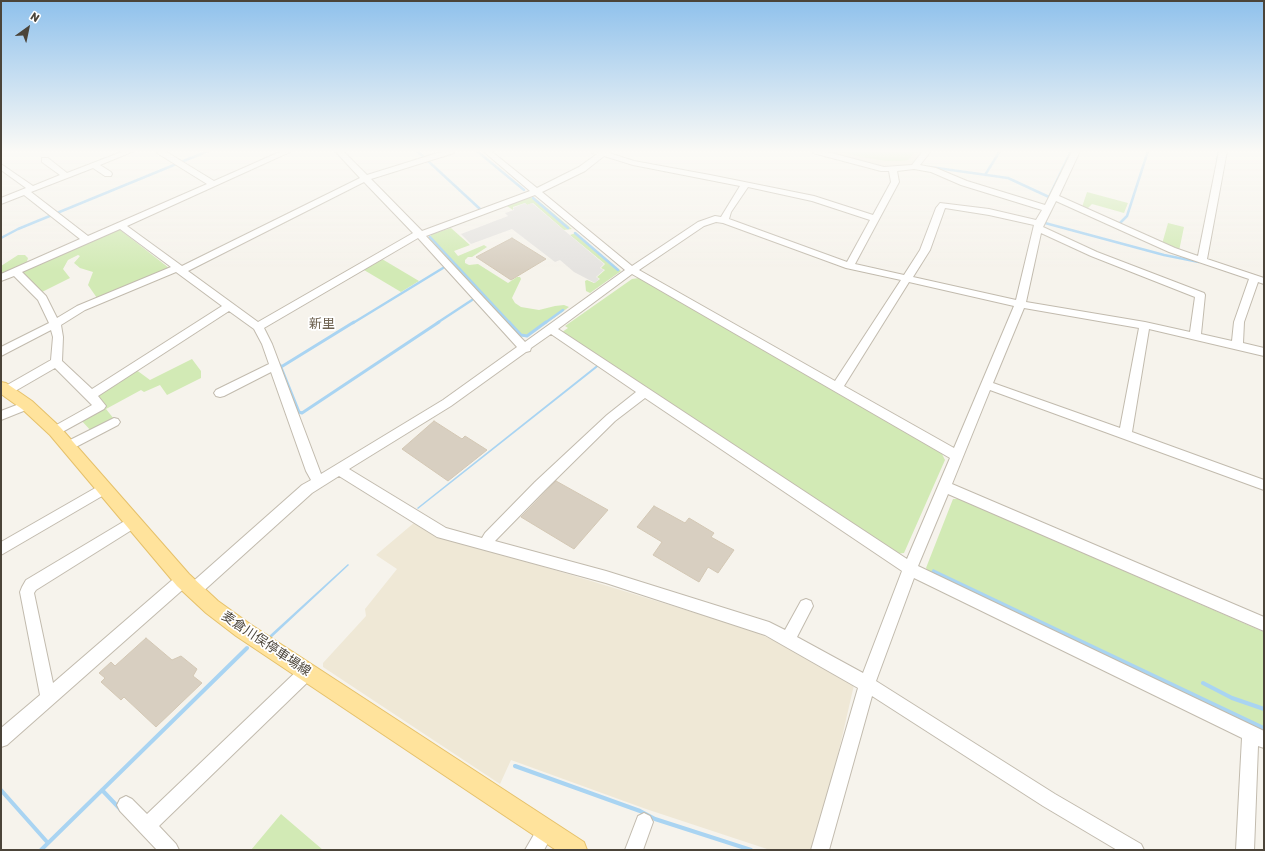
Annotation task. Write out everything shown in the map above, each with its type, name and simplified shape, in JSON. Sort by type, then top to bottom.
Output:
[{"type":"main road","name":"麦倉川俣停車場線","points":[[4,389],[26,405],[55,431],[188,585],[227,619],[576,850]]},
{"type":"street","points":[[1,201],[26,191]]},
{"type":"street","points":[[29,191],[87,240]]},
{"type":"street","points":[[1,278],[198,191]]},
{"type":"street","points":[[1,352],[55,324],[81,308],[178,269],[340,191]]},
{"type":"street","points":[[376,191],[419,235],[517,341],[526,348]]},
{"type":"street","points":[[724,220],[726,212],[741,191]]},
{"type":"street","points":[[773,191],[814,199],[876,219]]},
{"type":"street","points":[[849,266],[876,219],[890,191]]},
{"type":"street","points":[[989,191],[1047,209]]},
{"type":"street","points":[[820,850],[867,684],[910,569],[1020,304],[1038,225],[1057,191]]},
{"type":"street","points":[[1202,261],[1215,191]]},
{"type":"street","points":[[258,327],[419,235],[536,192],[626,267],[957,456]]},
{"type":"street","points":[[1054,197],[1172,250],[1264,281]]},
{"type":"street","points":[[837,388],[924,250],[940,208],[943,205],[989,212],[1038,225],[1094,254],[1200,295],[1195,336]]},
{"type":"street","points":[[1,739],[48,698],[318,482],[427,416],[526,348],[632,270],[701,224],[715,219],[724,220],[849,266],[1020,304],[1146,324],[1264,352]]},
{"type":"street","points":[[120,226],[258,327],[267,344],[312,471],[318,482]]},
{"type":"street","points":[[15,271],[42,298],[55,324],[58,337],[56,362]]},
{"type":"street","points":[[1237,345],[1239,322],[1254,278]]},
{"type":"street","points":[[91,395],[229,306]]},
{"type":"street","points":[[1125,435],[1146,324]]},
{"type":"street","points":[[551,329],[910,569],[1257,737],[1245,850]]},
{"type":"street","points":[[55,431],[100,406],[91,395],[56,362]]},
{"type":"street","points":[[4,389],[56,362]]},
{"type":"street","points":[[220,393],[275,366]]},
{"type":"street","points":[[987,385],[1264,485]]},
{"type":"street","points":[[486,544],[490,537],[540,486],[611,418],[644,392]]},
{"type":"street","points":[[1,416],[26,405]]},
{"type":"street","points":[[68,446],[114,422]]},
{"type":"street","points":[[338,469],[442,533],[606,578],[769,629],[867,684],[1049,800],[1135,850]]},
{"type":"street","points":[[944,486],[1264,624]]},
{"type":"street","points":[[1,549],[104,488]]},
{"type":"street","points":[[48,698],[27,592],[31,585],[133,522]]},
{"type":"street","points":[[788,639],[806,606]]},
{"type":"street","points":[[147,826],[307,672]]},
{"type":"street","points":[[126,805],[170,850]]},
{"type":"street","points":[[634,850],[644,822]]},
{"type":"street","points":[[534,850],[546,830]]},
{"type":"shaded area","points":[[525,203],[527,205],[532,203],[604,264],[600,268],[604,270],[596,277],[599,279],[595,283],[574,272],[560,260],[555,262],[512,229],[471,244],[461,234],[508,216],[505,213],[514,210],[513,208]]},
{"type":"shaded area","points":[[415,522],[440,536],[751,630],[773,640],[854,685],[816,850],[770,850],[646,809],[511,760],[500,784],[323,667],[323,663],[366,616],[365,609],[397,569],[376,555]]},
{"type":"green space","points":[[1087,192],[1128,203],[1124,213],[1092,204],[1086,210],[1082,207]]},
{"type":"green space","points":[[530,197],[535,198],[572,229],[564,230],[533,203],[527,205],[525,203],[513,207],[513,210],[507,206]]},
{"type":"green space","points":[[1168,223],[1184,227],[1179,251],[1162,244]]},
{"type":"green space","points":[[451,228],[470,245],[454,251],[458,256],[484,245],[487,247],[472,257],[468,257],[465,260],[465,263],[469,265],[478,264],[508,283],[517,277],[520,277],[521,279],[512,298],[515,303],[521,307],[539,310],[564,305],[569,307],[527,337],[520,336],[429,238],[432,234]]},
{"type":"green space","points":[[119,229],[169,268],[97,298],[88,285],[93,272],[80,268],[74,263],[80,256],[78,255],[68,260],[63,269],[70,278],[42,292],[22,271]]},
{"type":"green space","points":[[576,233],[621,271],[590,293],[586,291],[585,281],[587,280],[594,283],[600,279],[597,277],[605,270],[601,268],[605,264],[570,235]]},
{"type":"green space","points":[[18,255],[25,255],[28,258],[26,265],[1,276],[1,266]]},
{"type":"green space","points":[[382,259],[419,281],[401,292],[364,270]]},
{"type":"green space","points":[[639,278],[941,452],[945,460],[904,553],[895,554],[562,332],[568,328],[565,326],[632,279]]},
{"type":"green space","points":[[192,359],[201,371],[201,378],[167,395],[160,385],[144,392],[141,390],[106,409],[114,419],[92,432],[81,420],[104,407],[97,395],[135,369],[150,380]]},
{"type":"green space","points":[[953,499],[960,499],[1264,632],[1264,734],[929,573],[926,568]]},
{"type":"green space","points":[[281,814],[323,850],[251,850]]},
{"type":"water","points":[[597,365],[599,366],[418,509],[417,508]]},
{"type":"water","points":[[348,564],[349,565],[271,638],[269,636]]},
{"type":"water","points":[[933,569],[1264,726],[1264,731],[930,574]]},
{"type":"building","points":[[512,238],[546,259],[511,280],[476,257]]},
{"type":"building","points":[[434,421],[462,439],[465,436],[487,450],[448,481],[402,449]]},
{"type":"building","points":[[556,481],[608,510],[574,549],[521,517]]},
{"type":"building","points":[[654,506],[685,523],[689,518],[714,533],[711,537],[734,550],[718,573],[708,567],[699,582],[653,555],[662,542],[637,527]]},
{"type":"building","points":[[146,638],[172,660],[181,656],[197,669],[193,676],[202,683],[156,727],[124,697],[121,700],[101,682],[105,678],[99,673],[111,662],[115,666]]},
{"type":"waterway","points":[[1,238],[18,229],[111,191]]},
{"type":"waterway","points":[[460,191],[480,209]]},
{"type":"waterway","points":[[1035,191],[1049,197],[1052,191]]},
{"type":"waterway","points":[[1119,224],[1127,216],[1135,191]]},
{"type":"waterway","points":[[533,198],[568,228]]},
{"type":"waterway","points":[[1045,223],[1164,255],[1199,262]]},
{"type":"waterway","points":[[575,233],[618,270]]},
{"type":"waterway","points":[[430,237],[510,323]]},
{"type":"waterway","points":[[353,323],[443,268]]},
{"type":"waterway","points":[[437,323],[472,300]]},
{"type":"waterway","points":[[545,323],[563,310]]},
{"type":"waterway","points":[[281,367],[354,322]]},
{"type":"waterway","points":[[280,365],[299,412],[302,413],[439,322]]},
{"type":"waterway","points":[[509,322],[521,335],[527,336],[546,322]]},
{"type":"waterway","points":[[102,790],[247,648]]},
{"type":"waterway","points":[[1203,683],[1232,698],[1264,709]]},
{"type":"waterway","points":[[515,766],[640,811],[655,819],[751,850]]},
{"type":"waterway","points":[[1,790],[48,843]]},
{"type":"waterway","points":[[41,850],[102,790]]},
{"type":"waterway","points":[[102,790],[121,810]]},
{"type":"district","name":"新里","points":[[322,324]]}]
